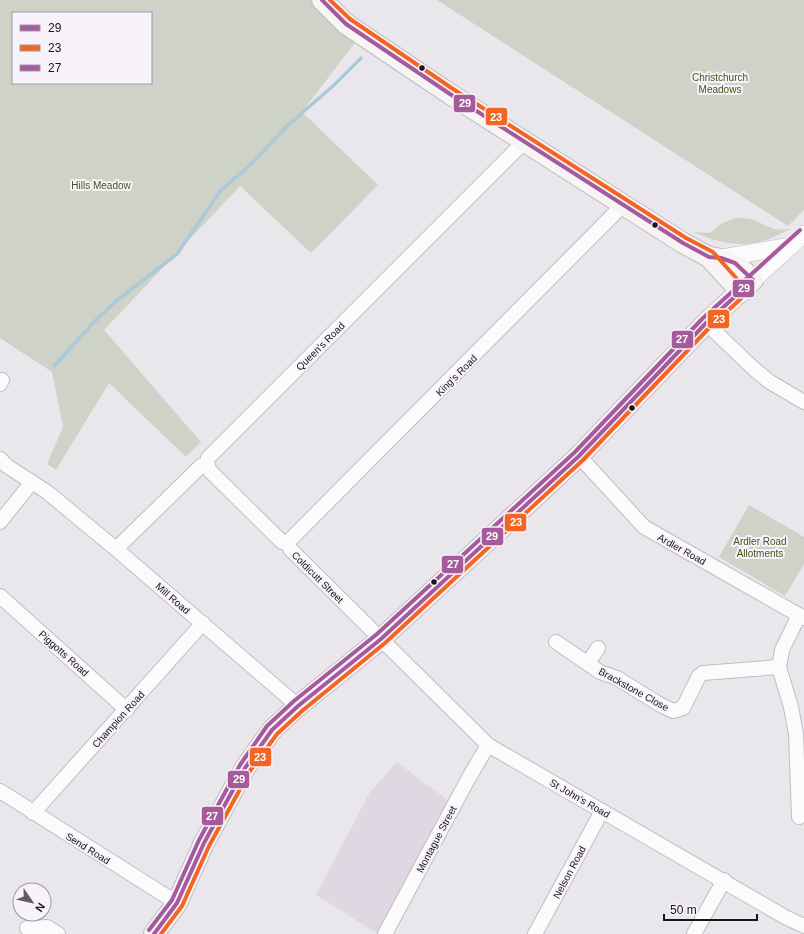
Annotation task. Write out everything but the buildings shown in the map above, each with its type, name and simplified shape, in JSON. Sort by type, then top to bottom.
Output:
[{"type":"main road","points":[[154,934],[177,903],[204,843],[245,768],[272,730],[298,706],[381,639],[580,456],[706,323],[747,286],[715,258],[624,205],[346,24],[322,0]]},
{"type":"street","name":"Queen's Road","points":[[116,549],[202,465],[207,464],[208,458],[525,141]]},
{"type":"street","name":"King's Road","points":[[287,543],[624,205]]},
{"type":"street","points":[[747,286],[804,234]]},
{"type":"street","points":[[715,258],[790,246]]},
{"type":"street","points":[[706,323],[754,369],[770,382],[804,402]]},
{"type":"street","name":"Ardler Road","points":[[580,456],[644,527],[801,616]]},
{"type":"street","name":"Mill Road","points":[[0,459],[7,466],[47,492],[116,549],[298,706]]},
{"type":"street","name":"Coldicutt Street","points":[[207,464],[210,471],[282,542],[287,543],[291,550],[381,639]]},
{"type":"street","points":[[0,522],[32,482]]},
{"type":"street","name":"Piggotts Road","points":[[0,596],[127,710]]},
{"type":"street","points":[[799,817],[796,734],[791,707],[779,667],[782,650],[801,616]]},
{"type":"street","name":"Champion Road","points":[[33,813],[127,710],[203,623]]},
{"type":"street","name":"St John's Road","points":[[381,639],[488,745],[724,880],[785,917],[804,926]]},
{"type":"street","name":"Brackstone Close","points":[[556,642],[600,672],[617,678],[673,711],[683,708],[699,676],[703,673],[779,667]]},
{"type":"street","name":"Brackstone Close","points":[[588,663],[598,648]]},
{"type":"street","name":"Montague Street","points":[[385,934],[467,781],[488,745]]},
{"type":"street","name":"Send Road","points":[[0,791],[177,903]]},
{"type":"street","name":"Nelson Road","points":[[535,934],[602,811]]},
{"type":"street","points":[[694,934],[724,880]]},
{"type":"street","points":[[27,928],[47,927],[58,934]]},
{"type":"shaded area","points":[[397,762],[450,802],[378,934],[316,895],[370,792]]},
{"type":"green space","name":"Hills Meadow","points":[[0,0],[310,0],[357,40],[302,112],[378,185],[311,253],[240,186],[104,330],[201,442],[186,457],[109,383],[56,470],[47,464],[63,427],[52,372],[0,338]]},
{"type":"green space","name":"Christchurch Meadows","points":[[437,0],[804,0],[804,210],[788,226]]},
{"type":"green space","points":[[736,218],[751,219],[773,229],[790,229],[765,240],[742,244],[719,241],[693,232],[710,233],[722,223]]},
{"type":"green space","name":"Ardler Road Allotments","points":[[749,505],[804,537],[804,564],[785,596],[719,557]]},
{"type":"waterway","points":[[54,366],[95,321],[115,302],[177,254],[221,190],[248,167],[288,125],[333,86],[361,58]]},
{"type":"transit line","name":"29","points":[[154,934],[177,903],[204,843],[245,768],[272,730],[298,706],[381,639],[579,456],[706,323],[753,280],[735,263],[721,258],[709,257],[683,243],[450,94],[346,24],[322,0]]},
{"type":"transit line","name":"23","points":[[161,934],[182,906],[209,846],[250,771],[277,734],[302,711],[385,643],[583,460],[710,327],[747,293],[745,288],[713,252],[686,238],[453,89],[350,19],[330,0]]},
{"type":"transit line","name":"27","points":[[149,930],[172,900],[199,840],[240,765],[267,726],[294,701],[377,634],[575,452],[702,319],[800,230]]}]
